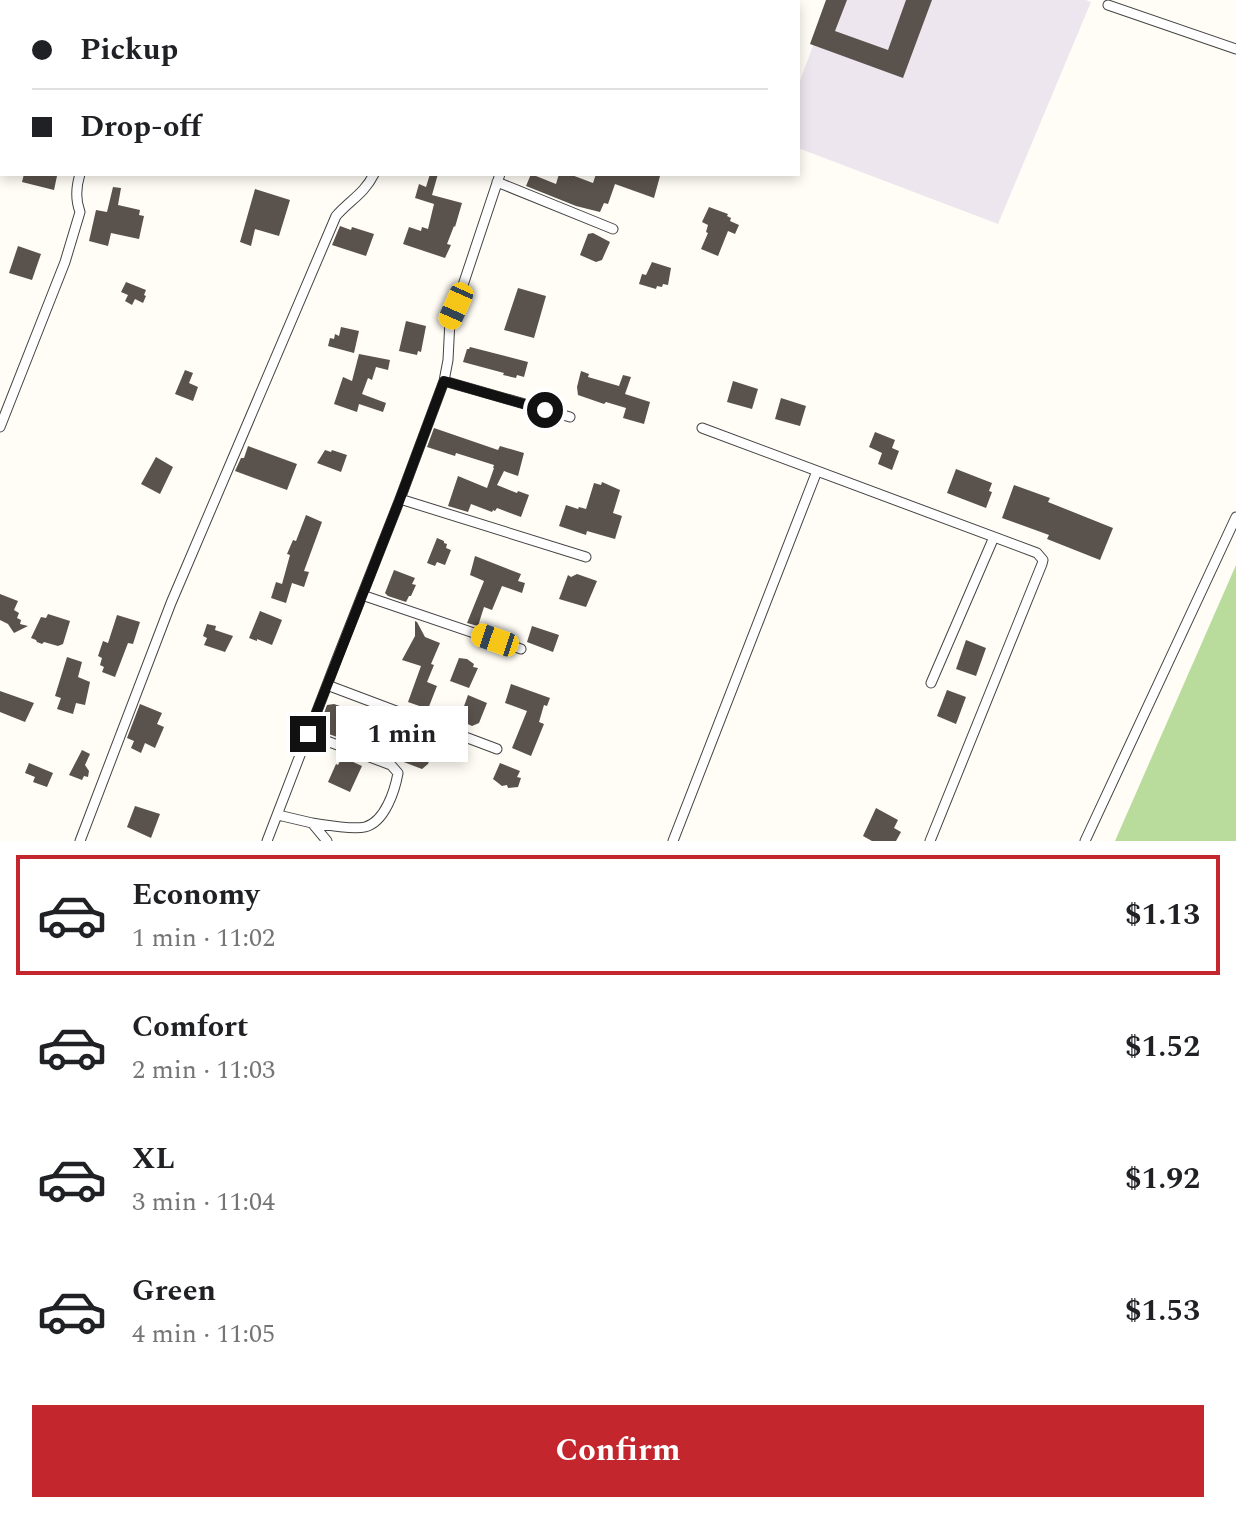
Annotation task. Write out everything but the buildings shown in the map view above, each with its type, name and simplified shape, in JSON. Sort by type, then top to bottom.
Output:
[{"type":"street","points":[[1108,5],[1236,49]]},
{"type":"street","points":[[0,427],[65,262],[80,212],[76,192],[80,176]]},
{"type":"street","points":[[80,841],[171,603],[336,216],[357,198],[373,176]]},
{"type":"street","points":[[267,841],[444,381],[450,320],[499,178],[613,229]]},
{"type":"street","points":[[444,381],[570,417]]},
{"type":"street","points":[[702,428],[1037,553],[1043,560],[930,841]]},
{"type":"street","points":[[673,841],[817,471]]},
{"type":"street","points":[[400,499],[586,557]]},
{"type":"street","points":[[1085,841],[1236,517]]},
{"type":"street","points":[[931,683],[994,537]]},
{"type":"street","points":[[362,595],[521,649]]},
{"type":"street","points":[[327,685],[497,749]]},
{"type":"street","points":[[278,815],[312,823],[363,828],[371,824],[390,802],[398,773],[391,765],[308,734]]},
{"type":"street","points":[[312,823],[327,841]]},
{"type":"shaded area","points":[[830,0],[1091,2],[998,224],[800,149],[800,81]]},
{"type":"green space","points":[[1236,565],[1236,841],[1115,841]]},
{"type":"route","points":[[308,734],[444,381],[545,410]]}]
